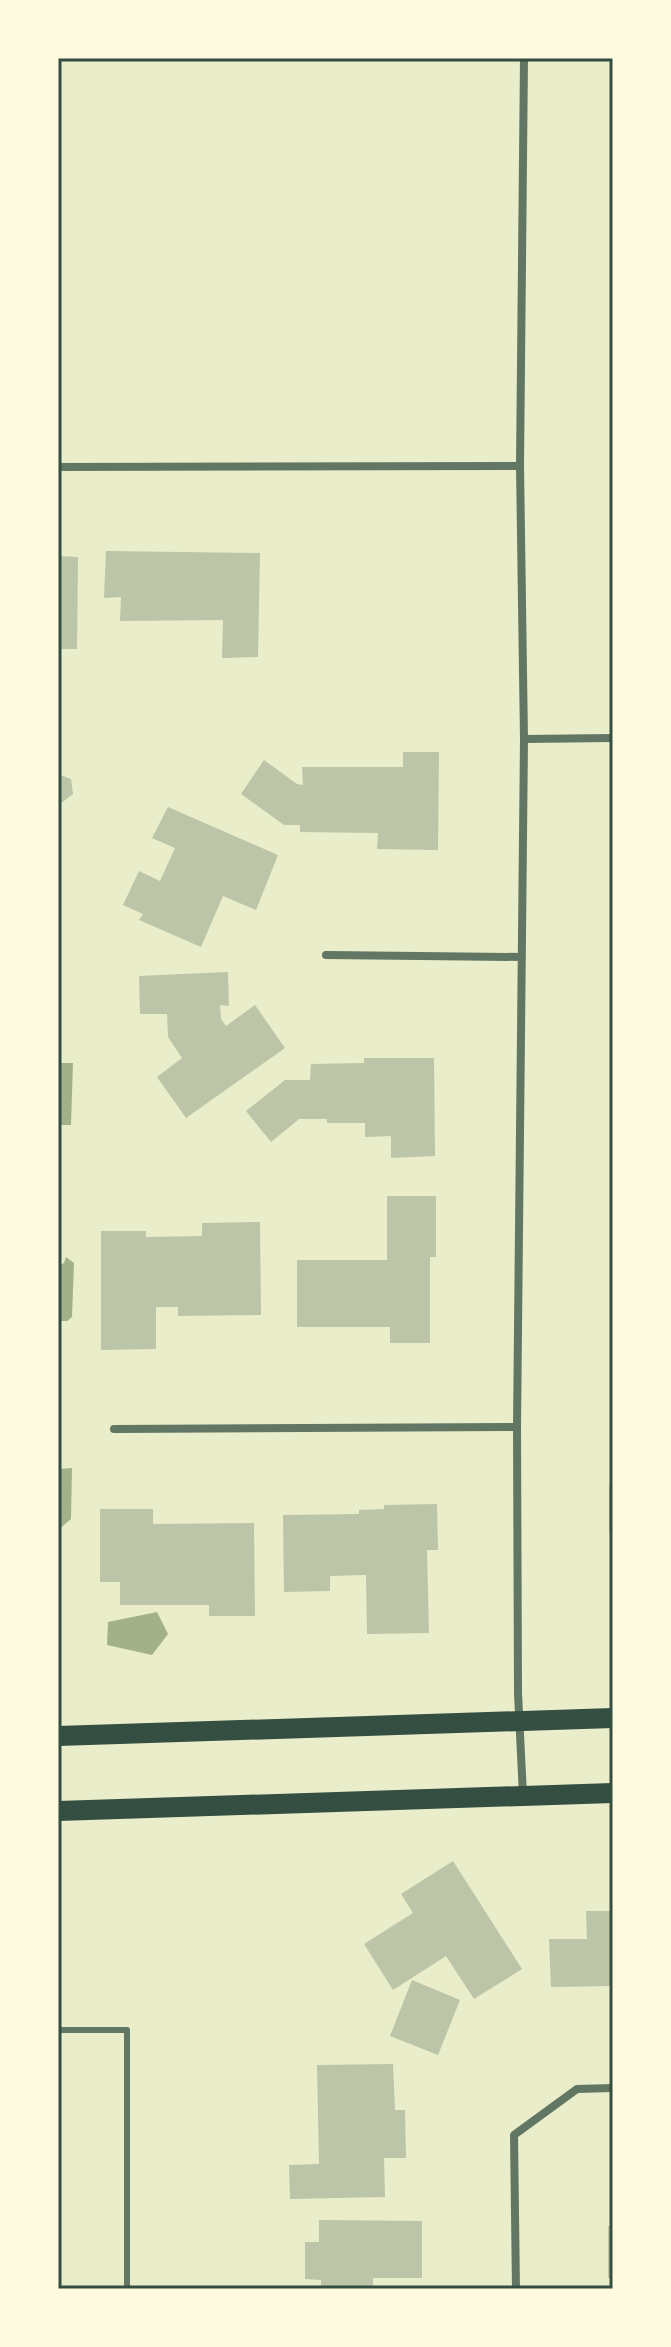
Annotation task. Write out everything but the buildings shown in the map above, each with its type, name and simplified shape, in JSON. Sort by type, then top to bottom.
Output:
[{"type":"main road","points":[[58,1736],[613,1718]]},
{"type":"main road","points":[[58,1811],[613,1793]]},
{"type":"street","points":[[523,1795],[519,1720],[517,1427],[524,739],[520,466],[524,58]]},
{"type":"street","points":[[58,467],[520,466]]},
{"type":"street","points":[[524,739],[613,738]]},
{"type":"street","points":[[326,955],[522,957]]},
{"type":"street","points":[[114,1429],[517,1427]]},
{"type":"street","points":[[516,2289],[514,2135],[577,2089],[613,2088]]},
{"type":"lane","points":[[58,2030],[127,2030],[127,2289]]},
{"type":"shaded area","points":[[58,1063],[73,1063],[71,1125],[58,1125]]},
{"type":"shaded area","points":[[66,1257],[74,1263],[72,1317],[67,1321],[58,1321],[58,1266],[64,1263]]},
{"type":"shaded area","points":[[72,1468],[71,1519],[58,1530],[58,1469]]},
{"type":"shaded area","points":[[157,1612],[168,1634],[152,1655],[107,1645],[108,1622]]}]
